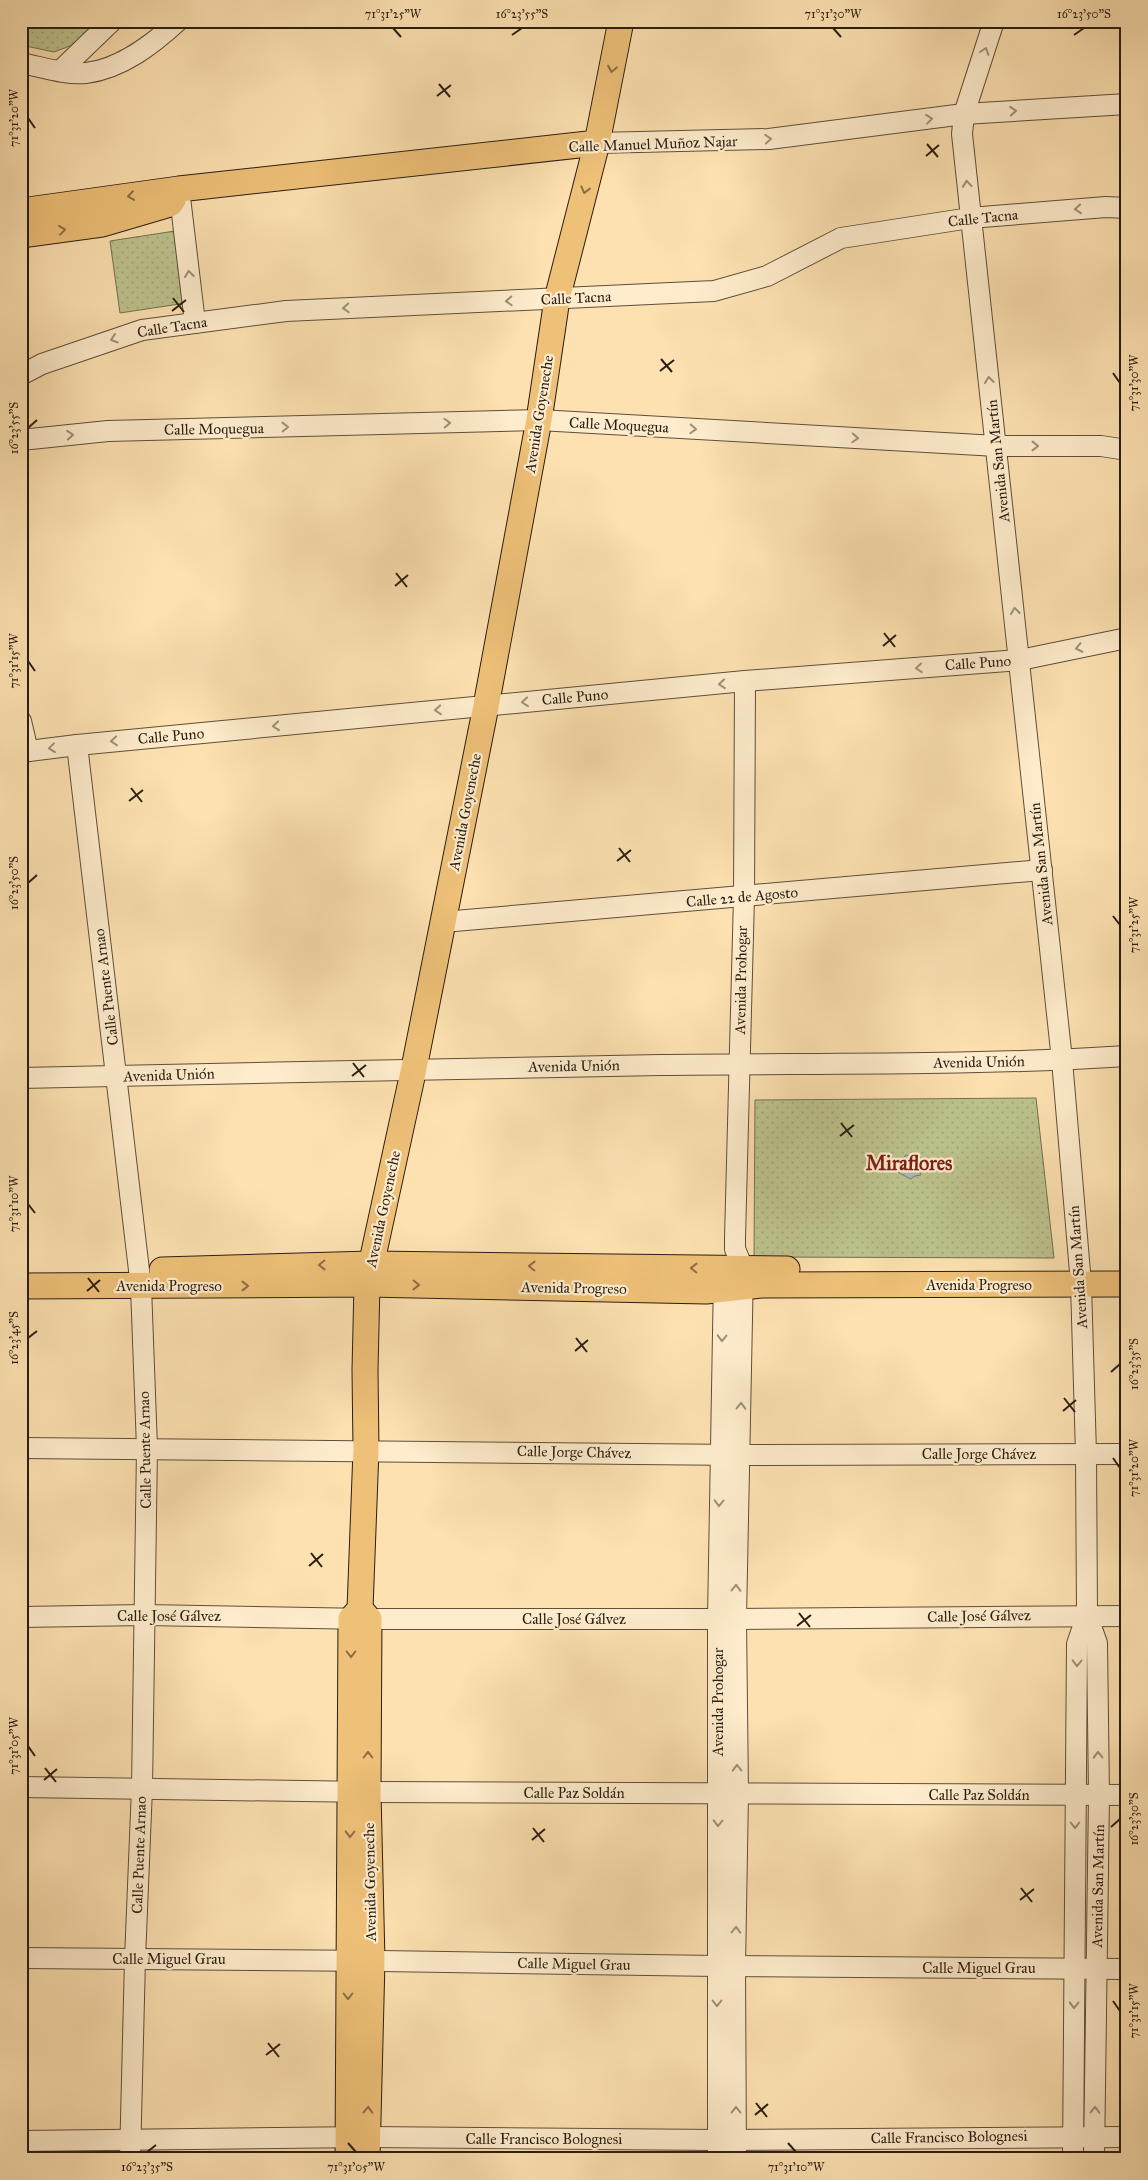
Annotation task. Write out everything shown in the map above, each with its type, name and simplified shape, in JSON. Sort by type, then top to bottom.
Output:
[{"type":"main road","name":"Avenida Goyeneche","points":[[357,2148],[360,1961],[360,1616],[366,1450],[365,1361],[369,1274],[414,1068],[486,706],[540,420],[557,299],[597,143],[621,21]]},
{"type":"main road","name":"Calle Manuel Muñoz Najar","points":[[21,211],[179,189],[597,143]]},
{"type":"main road","points":[[102,224],[170,204],[179,189]]},
{"type":"main road","points":[[21,235],[102,224],[183,218]]},
{"type":"main road","name":"Avenida Progreso","points":[[21,1270],[140,1278]]},
{"type":"main road","name":"Avenida Progreso","points":[[21,1286],[140,1278],[369,1274],[706,1291],[734,1273],[761,1285],[1080,1278],[1127,1272]]},
{"type":"main road","name":"Avenida Progreso","points":[[1080,1278],[1127,1284]]},
{"type":"street","points":[[60,71],[112,21]]},
{"type":"street","points":[[21,63],[60,71],[86,73],[132,57],[154,44],[178,21]]},
{"type":"street","name":"Avenida San Martín","points":[[994,21],[964,114],[962,134],[1062,1060],[1080,1278],[1086,1454],[1087,1615],[1096,1643],[1099,1795],[1094,2159]]},
{"type":"street","name":"Calle Manuel Muñoz Najar","points":[[597,143],[769,140],[964,114],[1127,104]]},
{"type":"street","points":[[179,189],[195,322]]},
{"type":"street","name":"Calle Tacna","points":[[21,375],[42,364],[142,330],[286,311],[714,291],[767,276],[841,238],[970,218],[1106,207],[1127,208]]},
{"type":"street","name":"Calle Moquegua","points":[[21,440],[108,431],[540,420],[997,446],[1100,446],[1127,450]]},
{"type":"street","name":"Calle Puno","points":[[24,752],[77,745],[745,681],[1020,660],[1127,638]]},
{"type":"street","name":"Avenida Prohogar","points":[[727,1619],[740,1454],[734,1273],[744,897],[745,681]]},
{"type":"street","points":[[21,721],[24,752]]},
{"type":"street","name":"Calle Puente Arnao","points":[[77,745],[140,1278],[147,1448],[142,1788],[130,2150]]},
{"type":"street","name":"Calle 22 de Agosto","points":[[443,922],[1042,870]]},
{"type":"street","name":"Avenida Unión","points":[[21,1078],[414,1068],[907,1064],[1062,1060],[1127,1056]]},
{"type":"street","name":"Avenida Prohogar","points":[[727,2149],[727,1619],[719,1454],[734,1273]]},
{"type":"street","name":"Calle Jorge Chávez","points":[[21,1448],[719,1454],[1127,1454]]},
{"type":"street","name":"Calle José Gálvez","points":[[21,1617],[145,1615],[727,1619],[1127,1616]]},
{"type":"street","name":"Avenida San Martín","points":[[1072,2159],[1078,1644],[1087,1615]]},
{"type":"street","name":"Calle Paz Soldán","points":[[21,1787],[359,1792],[1127,1795]]},
{"type":"street","name":"Calle Miguel Grau","points":[[21,1958],[726,1967],[1127,1969]]},
{"type":"street","name":"Calle Francisco Bolognesi","points":[[21,2141],[130,2150],[357,2148],[727,2149],[1073,2136],[1127,2137]]},
{"type":"green space","points":[[21,21],[109,21],[83,41],[54,52],[21,45]]},
{"type":"green space","points":[[175,231],[186,303],[120,313],[110,241]]},
{"type":"green space","points":[[1036,1098],[1054,1258],[754,1257],[755,1100]]},
{"type":"water","points":[[906,1155],[920,1156],[919,1164],[923,1166],[918,1169],[921,1175],[911,1179],[899,1173],[896,1166]]},
{"type":"district","name":"Miraflores","points":[[909,1163]]}]
